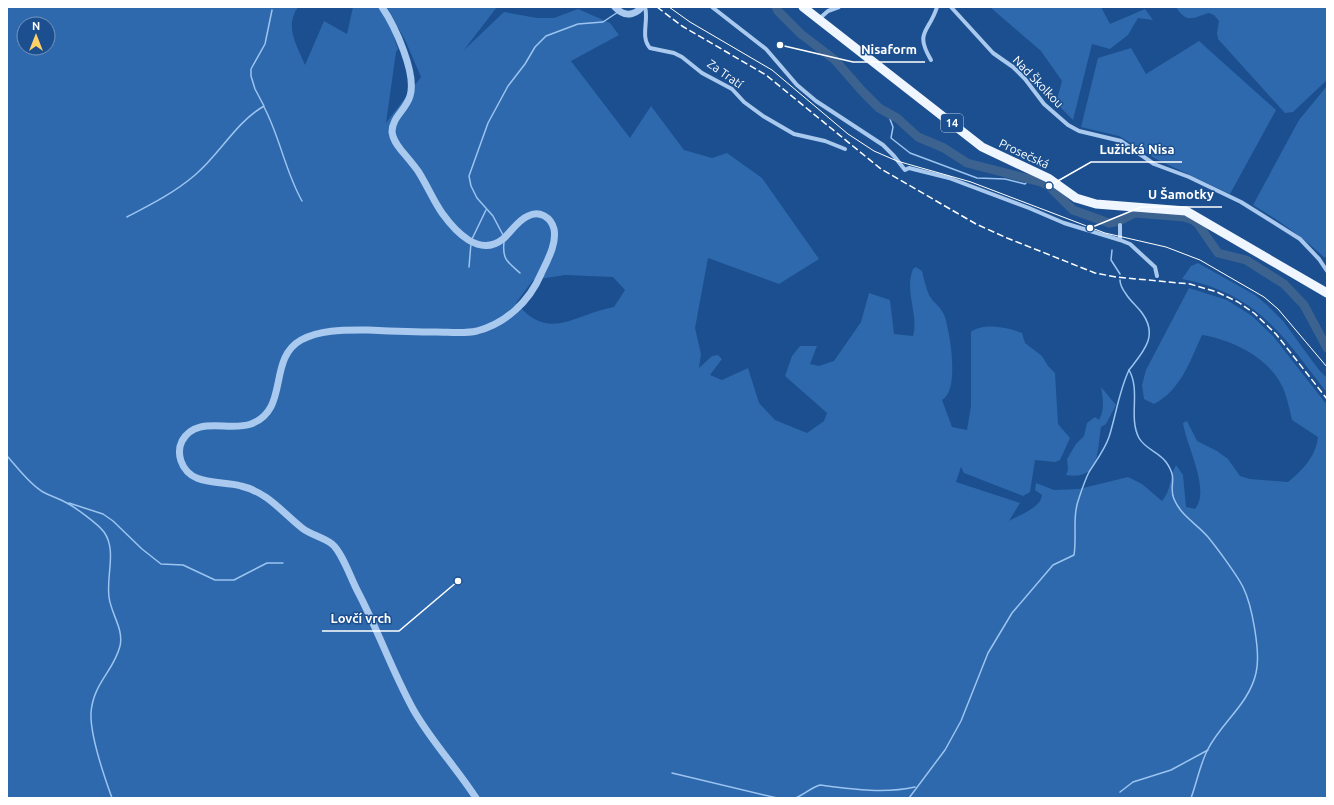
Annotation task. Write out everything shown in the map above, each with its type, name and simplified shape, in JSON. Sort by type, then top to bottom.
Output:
[{"type":"main road","name":"Prosečská","points":[[803,7],[982,147],[1048,178],[1076,198],[1096,204],[1186,211],[1327,292]]},
{"type":"street","points":[[382,7],[397,34],[412,82],[410,99],[394,123],[392,134],[396,143],[418,171],[442,212],[455,229],[460,235],[476,244],[490,244],[499,242],[527,216],[539,213],[548,218],[554,228],[552,248],[536,286],[521,306],[496,323],[475,332],[338,330],[300,341],[289,351],[283,362],[274,405],[268,413],[250,424],[216,425],[194,430],[182,442],[180,454],[186,469],[196,478],[214,483],[237,484],[265,496],[303,529],[335,547],[369,612],[393,670],[414,711],[440,750],[476,798]]},
{"type":"street","name":"Za Tratí","points":[[615,7],[623,13],[629,15],[636,13],[643,7],[647,20],[645,35],[647,44],[650,48],[674,53],[682,57],[702,73],[732,90],[744,102],[763,116],[794,134],[825,141],[845,149]]},
{"type":"street","points":[[712,7],[766,49],[797,85],[816,101],[883,145],[905,170],[909,168],[949,178],[1029,208],[1064,223],[1130,244],[1155,267],[1157,276]]},
{"type":"street","points":[[819,19],[828,11],[839,7]]},
{"type":"street","points":[[932,60],[924,48],[923,36],[937,7]]},
{"type":"street","name":"Nad Školkou","points":[[951,7],[993,53],[1013,67],[1025,79],[1044,104],[1068,125],[1079,131],[1121,141],[1154,164],[1189,177],[1241,202],[1300,239],[1319,259],[1327,271]]},
{"type":"street","points":[[1120,225],[1120,240]]},
{"type":"shaded area","points":[[7,7],[298,7],[294,14],[292,29],[293,36],[305,65],[324,21],[347,34],[353,7],[378,7],[389,22],[398,49],[396,52],[386,123],[421,77],[406,42],[387,7],[497,7],[464,50],[504,12],[537,18],[554,18],[578,9],[610,23],[619,35],[571,61],[630,138],[651,106],[684,150],[712,158],[727,153],[762,178],[819,259],[779,284],[708,258],[695,328],[701,354],[699,368],[712,356],[718,355],[722,359],[710,375],[722,380],[748,368],[759,403],[775,420],[807,433],[824,421],[827,413],[785,376],[792,356],[800,346],[817,346],[810,364],[819,366],[834,361],[861,322],[869,293],[890,300],[894,334],[913,336],[914,320],[910,286],[913,269],[916,267],[922,271],[929,295],[943,313],[947,325],[951,348],[952,374],[948,394],[942,400],[952,427],[967,430],[971,406],[971,332],[976,329],[983,327],[996,327],[1022,333],[1025,343],[1042,356],[1048,366],[1055,373],[1058,424],[1070,438],[1060,460],[1055,462],[1035,460],[1030,492],[1023,496],[964,473],[961,467],[956,482],[1020,503],[1009,521],[1029,511],[1041,500],[1042,495],[1035,490],[1036,483],[1054,490],[1079,489],[1128,477],[1142,484],[1162,501],[1169,488],[1172,474],[1176,465],[1183,475],[1186,507],[1195,509],[1199,501],[1199,479],[1183,423],[1187,421],[1197,441],[1217,451],[1228,459],[1240,476],[1250,479],[1288,482],[1299,473],[1312,456],[1318,437],[1292,420],[1285,393],[1280,381],[1272,371],[1262,361],[1239,347],[1202,335],[1189,365],[1178,383],[1171,391],[1154,404],[1144,399],[1142,385],[1146,370],[1189,288],[1227,300],[1252,316],[1273,336],[1327,405],[1327,798],[7,798]],"holes":[[[565,275],[613,277],[625,290],[614,307],[600,310],[563,323],[551,324],[540,321],[528,315],[516,303],[533,280]]]},
{"type":"shaded area","points":[[990,7],[1101,7],[1110,24],[1145,9],[1153,20],[1138,18],[1128,35],[1110,49],[1092,44],[1073,120],[1056,103],[1062,81],[1041,51]]},
{"type":"shaded area","points":[[1176,7],[1327,7],[1327,80],[1293,112],[1285,113],[1218,39],[1217,33],[1219,21],[1214,15],[1209,13],[1195,18],[1187,18],[1180,13]]},
{"type":"shaded area","points":[[1199,41],[1276,110],[1230,194],[1156,159],[1119,136],[1081,127],[1098,58],[1131,48],[1146,74]]},
{"type":"shaded area","points":[[1327,86],[1327,256],[1325,258],[1308,243],[1253,205],[1299,120]]},
{"type":"shaded area","points":[[1198,263],[1255,295],[1283,321],[1319,370],[1327,378],[1327,393],[1282,336],[1249,306],[1230,295],[1208,286],[1182,279],[1191,266]]},
{"type":"shaded area","points":[[1101,387],[1116,405],[1106,424],[1101,427],[1095,462],[1086,473],[1077,476],[1066,475],[1068,470],[1067,459],[1076,444],[1084,436],[1087,423],[1095,417],[1099,420],[1101,416],[1103,404]]},
{"type":"waterway","points":[[776,7],[778,11],[801,34],[835,60],[879,108],[897,118],[918,137],[944,148],[967,163],[1041,182],[1049,186],[1073,210],[1109,223],[1119,221],[1135,213],[1184,217],[1193,220],[1198,224],[1218,253],[1246,260],[1284,284],[1304,305],[1327,348]]},
{"type":"waterway","points":[[127,217],[170,193],[195,175],[204,167],[244,121],[264,106],[255,89],[251,76],[251,69],[265,44],[272,10]]},
{"type":"waterway","points":[[503,235],[493,216],[477,198],[471,186],[469,176],[488,123],[508,86],[525,64],[535,47],[546,36],[578,24],[603,22],[618,12]]},
{"type":"waterway","points":[[264,107],[270,118],[291,178],[302,201]]},
{"type":"waterway","points":[[888,114],[893,127],[891,138],[910,153],[977,178],[1005,179],[1025,184],[1029,179]]},
{"type":"waterway","points":[[472,239],[486,210]]},
{"type":"waterway","points":[[504,242],[505,257],[520,273]]},
{"type":"waterway","points":[[469,267],[471,243]]},
{"type":"waterway","points":[[1112,250],[1111,260],[1120,274]]},
{"type":"waterway","points":[[1120,280],[1123,289],[1147,321],[1149,329],[1149,336],[1144,350],[1129,370],[1134,387],[1134,421],[1139,438],[1145,445],[1166,462],[1172,473],[1172,494],[1177,505],[1185,515],[1204,532],[1240,582],[1250,605],[1255,629],[1257,664],[1253,684],[1248,694],[1220,730],[1208,749],[1191,798]]},
{"type":"waterway","points":[[909,798],[945,750],[961,721],[988,653],[1012,613],[1053,565],[1074,555],[1075,519],[1079,498],[1089,472],[1107,441],[1129,370]]},
{"type":"waterway","points":[[7,456],[33,485],[43,492],[69,504],[92,520],[104,532],[108,539],[111,555],[108,589],[109,597],[119,628],[121,640],[117,655],[99,685],[96,693],[91,713],[91,722],[95,744],[112,798]]},
{"type":"waterway","points":[[69,503],[103,514],[113,521],[142,549],[161,564],[183,565],[215,580],[234,580],[267,563],[283,563]]},
{"type":"waterway","points":[[1120,792],[1133,782],[1171,770],[1208,750]]},
{"type":"waterway","points":[[672,773],[777,798]]},
{"type":"waterway","points":[[795,798],[820,785],[879,790],[915,787]]},
{"type":"tram line","points":[[669,7],[690,22],[772,70],[848,134],[874,151],[897,161],[971,182],[1105,233],[1166,247],[1200,260],[1264,297],[1278,309],[1327,367]]},
{"type":"railway","points":[[657,7],[682,26],[766,75],[881,169],[976,224],[1095,273],[1116,277],[1190,284],[1217,292],[1238,302],[1254,313],[1276,334],[1327,399]]},
{"type":"place","name":"Nisaform","points":[[780,45]]},
{"type":"place","name":"Lužická Nisa","points":[[1049,186]]},
{"type":"place","name":"U Šamotky","points":[[1090,228]]},
{"type":"place","name":"Lovčí vrch","points":[[458,581]]}]
